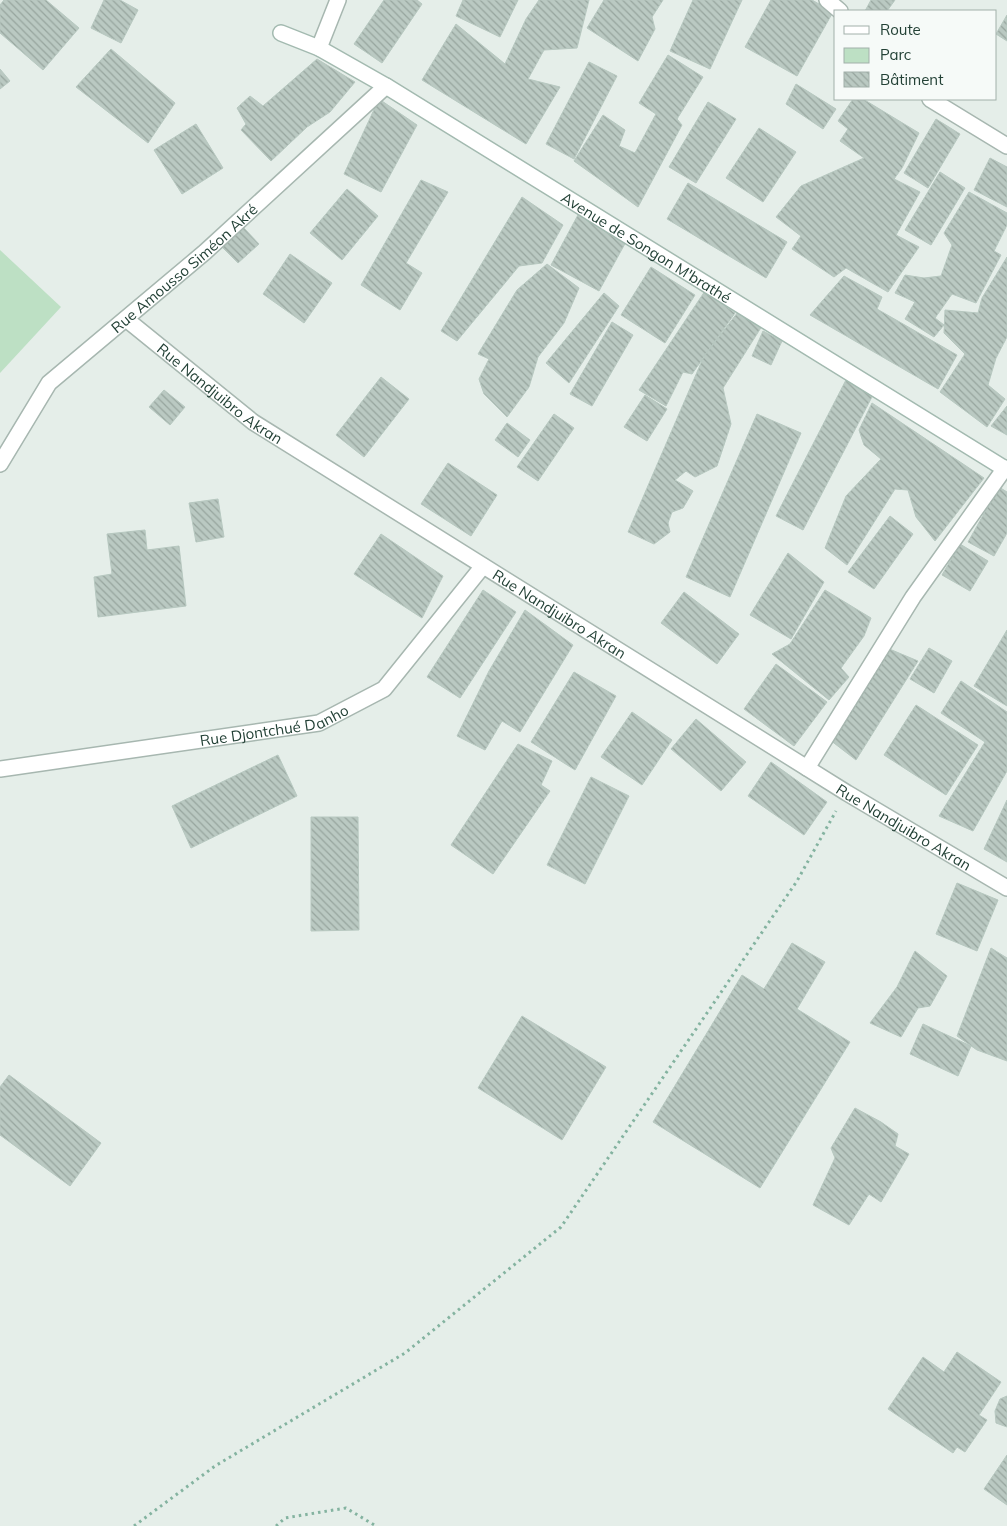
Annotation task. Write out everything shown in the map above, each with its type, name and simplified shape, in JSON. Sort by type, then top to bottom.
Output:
[{"type":"street","points":[[319,48],[338,0]]},
{"type":"street","points":[[827,0],[839,10]]},
{"type":"street","name":"Avenue de Songon M'brathé","points":[[281,33],[319,48],[386,86],[1006,469]]},
{"type":"street","name":"Rue Amousso Siméon Akré","points":[[0,464],[49,383],[205,252],[386,86]]},
{"type":"street","points":[[932,100],[1007,146]]},
{"type":"street","name":"Rue Nandjuibro Akran","points":[[126,319],[253,422],[847,794],[1007,888]]},
{"type":"street","points":[[807,768],[913,597],[1006,469]]},
{"type":"street","name":"Rue Djontchué Danho","points":[[0,769],[319,723],[384,689],[484,566]]},
{"type":"path","points":[[134,1526],[215,1466],[405,1353],[561,1228],[797,881],[829,822],[847,794]]},
{"type":"path","points":[[276,1526],[285,1518],[346,1508],[376,1526]]},
{"type":"green space","points":[[0,250],[61,307],[0,373]]},
{"type":"building","points":[[4,0],[46,0],[79,28],[43,70],[0,33],[0,5]]},
{"type":"building","points":[[104,0],[120,0],[138,10],[121,43],[91,28]]},
{"type":"building","points":[[384,0],[417,0],[422,4],[382,63],[354,44]]},
{"type":"building","points":[[463,0],[518,0],[500,37],[456,16]]},
{"type":"building","points":[[539,0],[589,0],[577,48],[544,50],[528,79],[560,87],[526,144],[422,80],[456,24],[505,64],[526,19]]},
{"type":"building","points":[[604,0],[663,0],[652,17],[655,29],[638,61],[587,28]]},
{"type":"building","points":[[693,0],[742,0],[710,69],[670,51]]},
{"type":"building","points":[[771,0],[812,0],[833,12],[797,76],[745,47]]},
{"type":"building","points":[[871,0],[895,0],[888,10],[866,10]]},
{"type":"building","points":[[1007,15],[1007,41],[997,35]]},
{"type":"building","points":[[111,49],[175,103],[148,143],[76,87]]},
{"type":"building","points":[[668,55],[703,77],[677,119],[682,125],[638,207],[574,161],[603,115],[625,130],[619,146],[635,153],[656,114],[639,103]]},
{"type":"building","points":[[317,59],[355,82],[330,112],[307,127],[271,161],[241,130],[246,124],[237,108],[250,96],[263,106]]},
{"type":"building","points":[[589,62],[617,76],[574,159],[546,144]]},
{"type":"building","points":[[0,69],[10,81],[0,89]]},
{"type":"building","points":[[796,84],[836,109],[823,129],[786,104]]},
{"type":"building","points":[[379,99],[417,125],[381,192],[344,174]]},
{"type":"building","points":[[852,100],[865,100],[919,133],[902,168],[894,179],[920,192],[896,235],[919,247],[888,292],[846,268],[834,277],[792,249],[801,236],[776,217],[801,186],[864,158],[840,141],[848,129],[838,121]]},
{"type":"building","points":[[708,102],[736,119],[696,183],[669,167]]},
{"type":"building","points":[[936,119],[960,134],[928,188],[904,173]]},
{"type":"building","points":[[196,124],[223,168],[182,194],[154,150]]},
{"type":"building","points":[[759,128],[796,152],[763,202],[726,178]]},
{"type":"building","points":[[990,158],[1007,167],[1007,207],[974,190]]},
{"type":"building","points":[[940,172],[965,188],[931,245],[905,230]]},
{"type":"building","points":[[421,180],[448,192],[406,263],[422,273],[400,310],[361,285]]},
{"type":"building","points":[[688,183],[787,242],[766,278],[667,219]]},
{"type":"building","points":[[347,189],[378,216],[342,260],[310,233]]},
{"type":"building","points":[[969,192],[1007,213],[1007,225],[994,251],[1001,255],[976,303],[952,294],[935,318],[944,325],[934,337],[905,319],[915,302],[895,293],[905,275],[924,278],[941,276],[952,245],[944,233]]},
{"type":"building","points":[[522,197],[563,225],[542,263],[519,266],[457,341],[441,331]]},
{"type":"building","points":[[579,213],[627,240],[599,291],[551,265]]},
{"type":"building","points":[[243,227],[259,244],[238,263],[222,247]]},
{"type":"building","points":[[290,254],[332,283],[304,323],[263,294]]},
{"type":"building","points":[[1007,257],[1007,337],[996,358],[988,385],[1005,399],[987,427],[940,392],[965,354],[944,333],[945,310],[978,313],[982,298]]},
{"type":"building","points":[[547,264],[579,288],[564,323],[538,357],[529,387],[507,417],[484,394],[479,379],[489,359],[478,354],[517,290]]},
{"type":"building","points":[[651,267],[695,295],[665,343],[621,315]]},
{"type":"building","points":[[844,276],[882,297],[877,309],[957,355],[938,389],[810,315]]},
{"type":"building","points":[[705,291],[735,313],[692,374],[683,372],[666,406],[639,390]]},
{"type":"building","points":[[604,293],[619,306],[569,383],[546,363]]},
{"type":"building","points":[[738,312],[762,326],[723,388],[731,424],[717,466],[695,477],[686,471],[675,480],[693,491],[683,508],[672,512],[668,523],[670,532],[654,544],[628,532],[704,356]]},
{"type":"building","points":[[612,322],[633,335],[592,406],[570,394]]},
{"type":"building","points":[[763,331],[782,341],[771,365],[752,356]]},
{"type":"building","points":[[848,376],[875,391],[803,530],[776,516]]},
{"type":"building","points":[[381,377],[409,399],[364,457],[336,435]]},
{"type":"building","points":[[164,390],[185,407],[170,425],[149,407]]},
{"type":"building","points":[[645,395],[667,409],[647,441],[624,427]]},
{"type":"building","points":[[872,403],[984,478],[935,541],[916,517],[908,490],[895,489],[847,565],[825,548],[846,496],[881,459],[864,445],[859,430]]},
{"type":"building","points":[[1007,406],[1007,435],[991,426]]},
{"type":"building","points":[[554,414],[574,428],[538,481],[517,467]]},
{"type":"building","points":[[757,414],[801,433],[730,597],[686,577]]},
{"type":"building","points":[[507,423],[530,440],[518,457],[495,440]]},
{"type":"building","points":[[448,463],[497,495],[471,536],[421,504]]},
{"type":"building","points":[[999,487],[1007,492],[1007,533],[994,556],[968,542]]},
{"type":"building","points":[[218,499],[224,537],[196,542],[189,503]]},
{"type":"building","points":[[890,516],[913,534],[874,589],[848,572]]},
{"type":"building","points":[[145,530],[147,550],[179,546],[186,606],[98,617],[94,577],[112,574],[107,534]]},
{"type":"building","points":[[381,534],[443,576],[422,618],[354,574]]},
{"type":"building","points":[[960,544],[988,561],[970,591],[942,575]]},
{"type":"building","points":[[788,553],[824,582],[791,639],[750,615]]},
{"type":"building","points":[[483,590],[516,612],[460,698],[427,677]]},
{"type":"building","points":[[825,590],[871,618],[864,636],[841,668],[849,677],[829,700],[772,654],[790,644]]},
{"type":"building","points":[[684,592],[739,634],[717,664],[661,623]]},
{"type":"building","points":[[525,610],[573,645],[520,732],[502,721],[485,750],[457,736],[489,671]]},
{"type":"building","points":[[1007,630],[1007,706],[974,686]]},
{"type":"building","points":[[887,648],[918,661],[856,760],[830,740]]},
{"type":"building","points":[[929,648],[952,661],[934,693],[910,679]]},
{"type":"building","points":[[776,664],[827,702],[794,746],[744,709]]},
{"type":"building","points":[[574,672],[616,696],[575,770],[531,742]]},
{"type":"building","points":[[961,681],[1007,712],[1007,771],[973,831],[939,816],[985,742],[941,713]]},
{"type":"building","points":[[916,705],[978,745],[946,795],[884,755]]},
{"type":"building","points":[[632,712],[672,740],[642,785],[601,757]]},
{"type":"building","points":[[696,719],[746,762],[721,791],[671,749]]},
{"type":"building","points":[[518,744],[552,761],[541,785],[550,791],[493,874],[451,845]]},
{"type":"building","points":[[278,755],[297,796],[191,848],[172,806]]},
{"type":"building","points":[[771,762],[827,802],[804,835],[748,796]]},
{"type":"building","points":[[591,777],[629,796],[585,884],[547,865]]},
{"type":"building","points":[[1007,800],[1007,862],[984,849]]},
{"type":"building","points":[[311,817],[358,817],[359,930],[311,931]]},
{"type":"building","points":[[957,883],[998,900],[977,951],[936,934]]},
{"type":"building","points":[[792,943],[825,962],[797,1009],[850,1042],[760,1188],[653,1122],[742,975],[764,989]]},
{"type":"building","points":[[991,948],[1007,958],[1007,1061],[977,1050],[957,1036]]},
{"type":"building","points":[[915,951],[947,976],[930,1006],[918,1008],[901,1037],[870,1023],[897,987]]},
{"type":"building","points":[[522,1016],[606,1067],[562,1140],[478,1088]]},
{"type":"building","points":[[923,1024],[971,1046],[958,1076],[910,1054]]},
{"type":"building","points":[[9,1075],[101,1143],[70,1186],[0,1135],[0,1087]]},
{"type":"building","points":[[855,1108],[898,1134],[895,1146],[909,1154],[881,1202],[869,1194],[849,1225],[813,1205],[835,1158],[831,1148]]},
{"type":"building","points":[[957,1352],[1001,1382],[979,1415],[987,1420],[965,1452],[957,1447],[953,1453],[888,1409],[923,1357],[944,1372]]},
{"type":"building","points":[[1007,1396],[1007,1427],[996,1423],[995,1411],[1000,1399]]},
{"type":"building","points":[[1007,1455],[1007,1505],[984,1489]]}]
